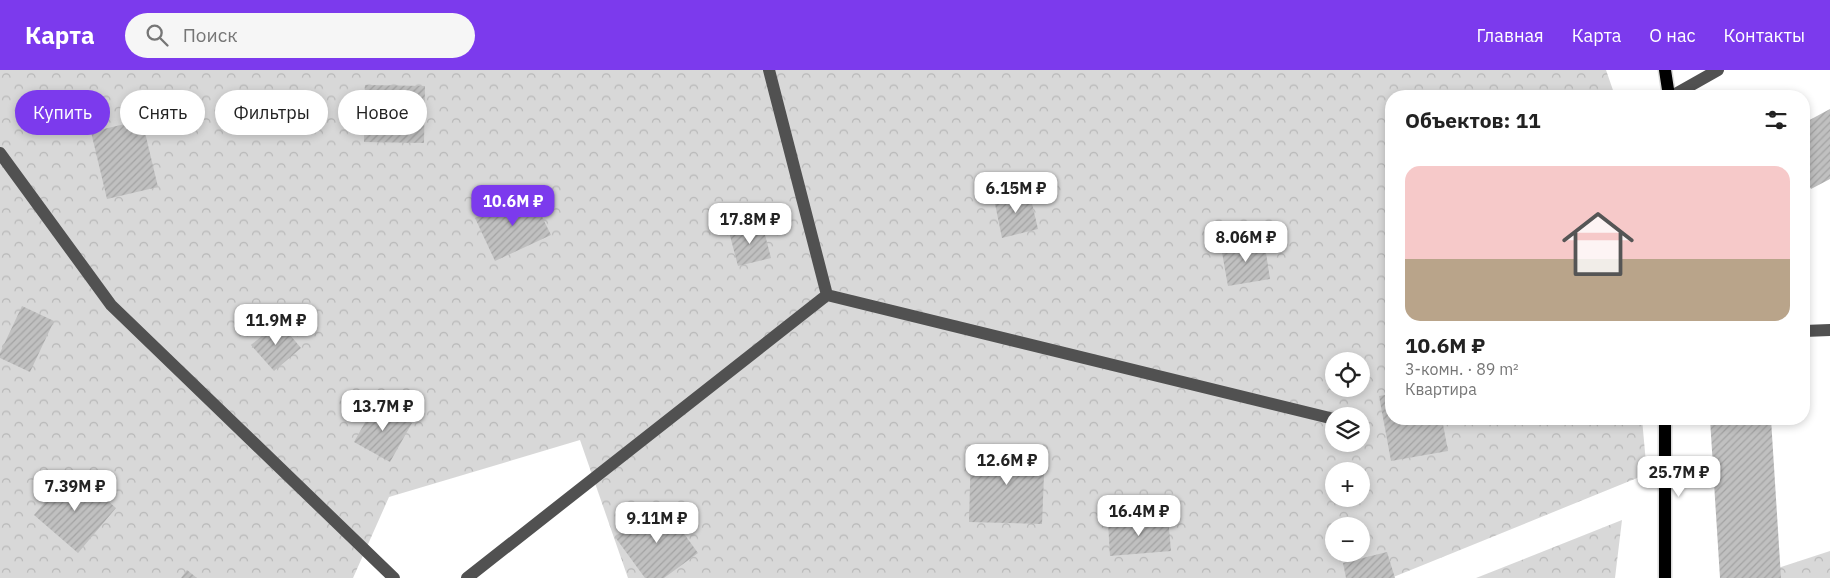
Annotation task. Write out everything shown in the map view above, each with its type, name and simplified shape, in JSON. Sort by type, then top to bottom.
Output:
[{"type":"main road","points":[[1665,70],[1670,90]]},
{"type":"main road","points":[[1666,425],[1666,578]]},
{"type":"street","points":[[769,70],[827,296]]},
{"type":"street","points":[[1682,90],[1718,70]]},
{"type":"street","points":[[0,153],[111,305],[394,578]]},
{"type":"street","points":[[827,296],[1325,417]]},
{"type":"street","points":[[467,578],[827,296]]},
{"type":"street","points":[[1810,331],[1830,330]]},
{"type":"green space","points":[[0,70],[1606,70],[1613,90],[1385,90],[1385,425],[1643,425],[1647,474],[1391,578],[628,578],[580,440],[389,497],[353,578],[0,578]]},
{"type":"green space","points":[[1622,520],[1615,578],[1476,578]]},
{"type":"green space","points":[[1830,551],[1830,578],[1748,578]]},
{"type":"building","points":[[365,85],[425,86],[425,90],[365,90]]},
{"type":"building","points":[[1830,109],[1830,179],[1811,189],[1810,187],[1810,120]]},
{"type":"building","points":[[120,125],[120,135],[146,135],[158,187],[107,199],[92,135],[110,135],[110,128]]},
{"type":"building","points":[[364,135],[424,135],[424,143],[364,142]]},
{"type":"building","points":[[1029,191],[1038,229],[1002,238],[994,199]]},
{"type":"building","points":[[530,192],[551,235],[495,261],[475,218]]},
{"type":"building","points":[[762,223],[771,258],[738,266],[729,232]]},
{"type":"building","points":[[1264,240],[1270,279],[1228,286],[1221,247]]},
{"type":"building","points":[[22,306],[54,321],[30,372],[0,358],[0,353]]},
{"type":"building","points":[[279,322],[301,348],[274,371],[251,345]]},
{"type":"building","points":[[1385,395],[1385,425],[1443,425],[1448,451],[1391,461],[1379,396]]},
{"type":"building","points":[[376,403],[412,423],[390,462],[354,442]]},
{"type":"building","points":[[1710,425],[1771,425],[1781,578],[1720,578]]},
{"type":"building","points":[[971,449],[1045,451],[1042,524],[969,522]]},
{"type":"building","points":[[72,470],[116,508],[78,553],[34,515]]},
{"type":"building","points":[[661,502],[698,553],[664,578],[645,578],[615,537]]},
{"type":"building","points":[[1168,517],[1171,551],[1110,556],[1108,522]]},
{"type":"building","points":[[1387,552],[1395,578],[1346,578],[1343,563],[1370,562],[1370,556]]},
{"type":"building","points":[[187,570],[197,578],[181,578]]}]
